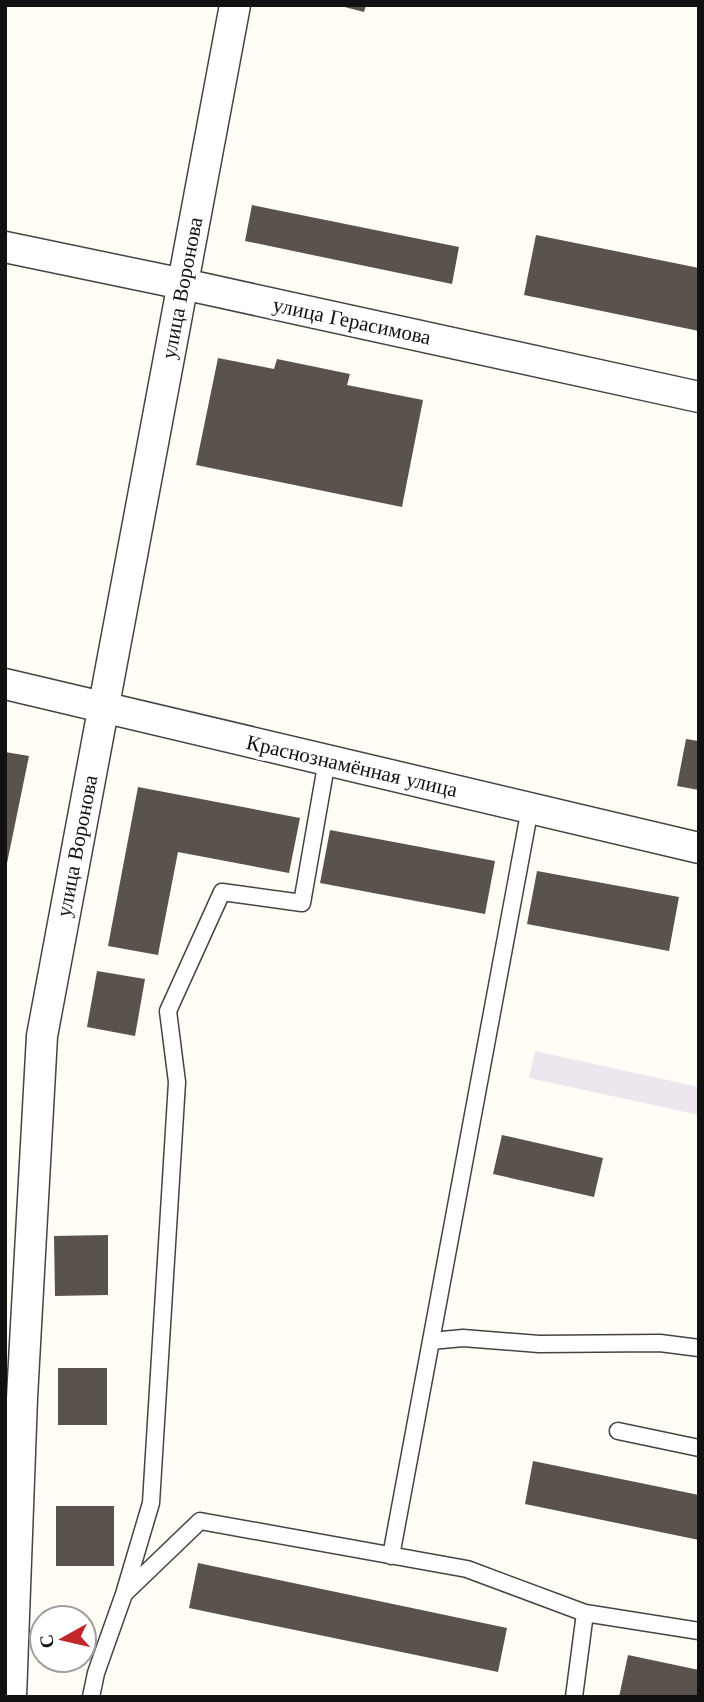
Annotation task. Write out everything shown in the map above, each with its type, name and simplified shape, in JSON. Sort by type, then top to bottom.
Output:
[{"type":"street","name":"улица Воронова","points":[[11,1697],[22,1398],[41,1036],[235,5]]},
{"type":"street","name":"улица Герасимова","points":[[5,247],[699,397]]},
{"type":"street","name":"Краснознамённая улица","points":[[5,684],[699,848]]},
{"type":"lane","points":[[91,1697],[96,1673],[124,1594],[151,1503],[177,1082],[168,1012],[222,892],[302,903],[327,760]]},
{"type":"lane","points":[[391,1556],[530,808]]},
{"type":"lane","points":[[431,1341],[463,1338],[539,1344],[660,1343],[699,1348]]},
{"type":"lane","points":[[618,1431],[699,1448]]},
{"type":"lane","points":[[124,1594],[200,1521],[467,1569],[584,1613],[699,1631]]},
{"type":"lane","points":[[575,1697],[584,1613]]},
{"type":"shaded area","points":[[535,1051],[699,1087],[699,1115],[529,1078]]},
{"type":"building","points":[[337,5],[366,5],[364,12]]},
{"type":"building","points":[[252,205],[459,247],[452,284],[245,241]]},
{"type":"building","points":[[536,235],[699,268],[699,331],[524,295]]},
{"type":"building","points":[[218,358],[274,369],[277,359],[350,374],[347,385],[423,400],[402,507],[196,465]]},
{"type":"building","points":[[686,739],[699,741],[699,790],[677,786]]},
{"type":"building","points":[[5,752],[29,756],[6,868],[5,868]]},
{"type":"building","points":[[138,787],[300,818],[289,873],[178,852],[158,955],[108,946]]},
{"type":"building","points":[[330,830],[495,861],[485,914],[320,883]]},
{"type":"building","points":[[537,871],[679,897],[669,951],[527,924]]},
{"type":"building","points":[[97,971],[145,979],[135,1036],[87,1027]]},
{"type":"building","points":[[502,1135],[603,1158],[594,1197],[493,1174]]},
{"type":"building","points":[[108,1235],[108,1295],[55,1296],[54,1236]]},
{"type":"building","points":[[58,1368],[107,1368],[107,1425],[58,1425]]},
{"type":"building","points":[[533,1461],[699,1495],[699,1540],[525,1504]]},
{"type":"building","points":[[56,1506],[114,1506],[114,1566],[56,1566]]},
{"type":"building","points":[[198,1563],[507,1628],[498,1672],[189,1608]]},
{"type":"building","points":[[628,1655],[699,1670],[699,1697],[619,1697]]}]
